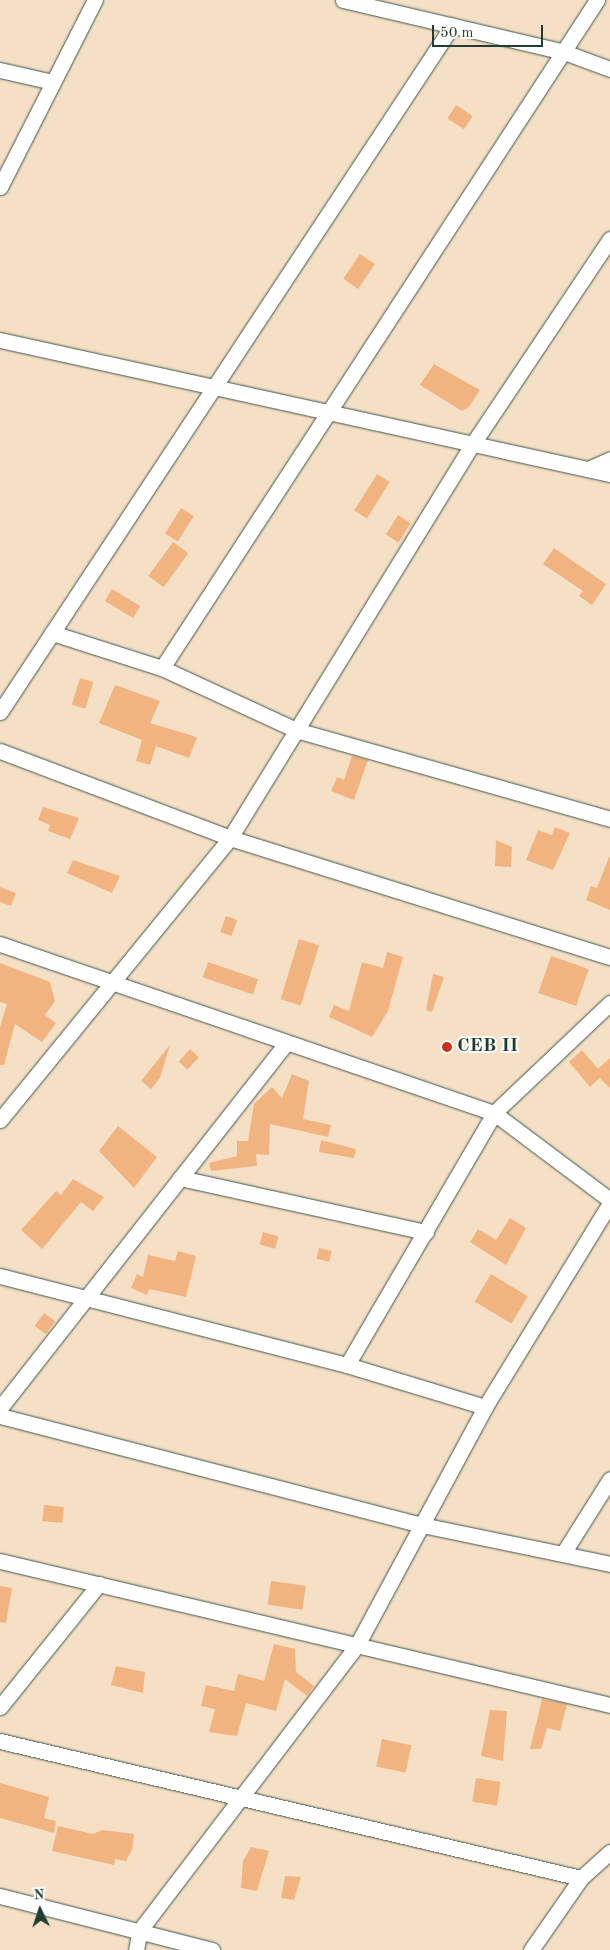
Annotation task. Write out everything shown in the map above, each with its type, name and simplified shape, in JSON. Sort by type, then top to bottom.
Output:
[{"type":"street","points":[[0,187],[95,0]]},
{"type":"street","points":[[343,0],[564,52],[610,69]]},
{"type":"street","points":[[162,668],[598,0]]},
{"type":"street","points":[[0,712],[452,26]]},
{"type":"street","points":[[0,70],[53,82]]},
{"type":"street","points":[[0,1120],[230,838],[472,445],[610,239]]},
{"type":"street","points":[[0,340],[610,474]]},
{"type":"street","points":[[588,469],[610,459]]},
{"type":"street","points":[[52,633],[162,668],[296,730],[610,819]]},
{"type":"street","points":[[0,751],[230,838],[610,957]]},
{"type":"street","points":[[0,944],[494,1113],[610,1201],[485,1407],[357,1645],[140,1930],[136,1950]]},
{"type":"street","points":[[347,1365],[494,1113],[610,1003]]},
{"type":"street","points":[[0,1408],[286,1043]]},
{"type":"street","points":[[180,1178],[426,1232]]},
{"type":"street","points":[[0,1276],[347,1365],[485,1407]]},
{"type":"street","points":[[0,1416],[422,1524],[564,1552],[610,1564]]},
{"type":"street","points":[[564,1552],[610,1479]]},
{"type":"street","points":[[0,1561],[610,1704]]},
{"type":"street","points":[[0,1707],[100,1584]]},
{"type":"street","points":[[0,1741],[580,1878]]},
{"type":"street","points":[[531,1950],[580,1878],[610,1852]]},
{"type":"street","points":[[0,1896],[140,1930],[212,1950]]},
{"type":"building","points":[[456,105],[473,116],[464,129],[447,118]]},
{"type":"building","points":[[360,254],[375,264],[358,289],[343,279]]},
{"type":"building","points":[[434,364],[480,390],[469,407],[462,411],[420,385]]},
{"type":"building","points":[[377,474],[390,482],[367,518],[354,510]]},
{"type":"building","points":[[181,508],[194,516],[178,541],[165,533]]},
{"type":"building","points":[[398,515],[411,523],[399,542],[386,535]]},
{"type":"building","points":[[173,542],[188,553],[164,587],[148,576]]},
{"type":"building","points":[[554,548],[606,584],[592,605],[579,596],[583,591],[543,564]]},
{"type":"building","points":[[112,589],[140,606],[133,618],[105,601]]},
{"type":"building","points":[[80,678],[93,682],[85,709],[72,705]]},
{"type":"building","points":[[115,685],[160,701],[150,723],[197,737],[189,758],[156,746],[150,765],[136,761],[142,740],[99,723]]},
{"type":"building","points":[[352,756],[368,760],[354,800],[331,791],[337,777],[344,780]]},
{"type":"building","points":[[43,807],[79,818],[70,839],[48,831],[50,825],[38,820]]},
{"type":"building","points":[[555,827],[570,833],[553,870],[526,860],[538,830],[552,835]]},
{"type":"building","points":[[496,840],[512,847],[511,867],[495,866]]},
{"type":"building","points":[[609,857],[610,910],[586,900],[591,886],[597,888]]},
{"type":"building","points":[[73,860],[120,876],[112,893],[67,873]]},
{"type":"building","points":[[0,887],[16,893],[11,906],[0,902]]},
{"type":"building","points":[[226,916],[237,920],[231,936],[220,932]]},
{"type":"building","points":[[299,939],[319,945],[301,1005],[281,999]]},
{"type":"building","points":[[387,952],[403,957],[388,1011],[372,1037],[329,1017],[334,1005],[349,1011],[362,962],[383,968]]},
{"type":"building","points":[[551,956],[589,969],[576,1006],[538,993]]},
{"type":"building","points":[[208,962],[258,979],[253,994],[203,977]]},
{"type":"building","points":[[0,963],[50,982],[55,1001],[45,1015],[56,1023],[42,1042],[15,1024],[4,1065],[0,1065],[0,1027],[7,1004],[0,1002]]},
{"type":"building","points":[[433,974],[444,977],[432,1012],[426,1010]]},
{"type":"building","points":[[170,1045],[160,1078],[151,1089],[141,1081]]},
{"type":"building","points":[[190,1049],[199,1057],[188,1070],[179,1062]]},
{"type":"building","points":[[582,1050],[598,1069],[610,1058],[610,1088],[600,1078],[590,1087],[569,1062]]},
{"type":"building","points":[[292,1074],[309,1081],[303,1119],[331,1125],[328,1137],[270,1124],[269,1155],[256,1154],[257,1166],[211,1171],[209,1163],[237,1156],[237,1141],[248,1141],[254,1104],[272,1087],[282,1098]]},
{"type":"building","points":[[118,1126],[157,1157],[134,1188],[99,1151]]},
{"type":"building","points":[[321,1140],[356,1149],[354,1158],[319,1152]]},
{"type":"building","points":[[73,1179],[104,1197],[93,1211],[81,1202],[42,1249],[21,1230],[56,1191],[61,1195]]},
{"type":"building","points":[[510,1218],[526,1228],[506,1265],[470,1242],[478,1229],[496,1240]]},
{"type":"building","points":[[263,1232],[278,1236],[275,1249],[260,1245]]},
{"type":"building","points":[[319,1248],[332,1251],[329,1262],[317,1259]]},
{"type":"building","points":[[178,1251],[196,1256],[186,1297],[149,1289],[147,1295],[131,1288],[137,1274],[143,1277],[148,1255],[175,1261]]},
{"type":"building","points":[[491,1274],[528,1296],[511,1324],[475,1301]]},
{"type":"building","points":[[44,1313],[55,1321],[46,1334],[35,1326]]},
{"type":"building","points":[[44,1505],[64,1507],[62,1523],[42,1521]]},
{"type":"building","points":[[271,1581],[306,1586],[302,1610],[268,1605]]},
{"type":"building","points":[[0,1586],[12,1588],[6,1623],[0,1622]]},
{"type":"building","points":[[274,1644],[295,1649],[296,1672],[314,1686],[307,1696],[285,1679],[276,1711],[246,1703],[237,1736],[209,1732],[215,1709],[201,1706],[206,1685],[234,1691],[238,1674],[264,1681]]},
{"type":"building","points":[[116,1666],[145,1672],[143,1693],[111,1685]]},
{"type":"building","points":[[542,1699],[567,1704],[560,1731],[547,1728],[541,1749],[530,1749]]},
{"type":"building","points":[[490,1710],[507,1711],[503,1761],[481,1756]]},
{"type":"building","points":[[382,1739],[411,1745],[406,1773],[376,1766]]},
{"type":"building","points":[[476,1778],[501,1782],[497,1806],[472,1802]]},
{"type":"building","points":[[0,1783],[49,1797],[44,1818],[56,1821],[54,1833],[0,1818]]},
{"type":"building","points":[[58,1826],[93,1834],[102,1830],[134,1834],[132,1850],[126,1861],[115,1859],[114,1865],[52,1851]]},
{"type":"building","points":[[251,1847],[269,1851],[257,1891],[241,1888],[243,1861]]},
{"type":"building","points":[[285,1876],[301,1877],[294,1900],[281,1898]]},
{"type":"place","name":"CEB II","points":[[447,1047]]}]
